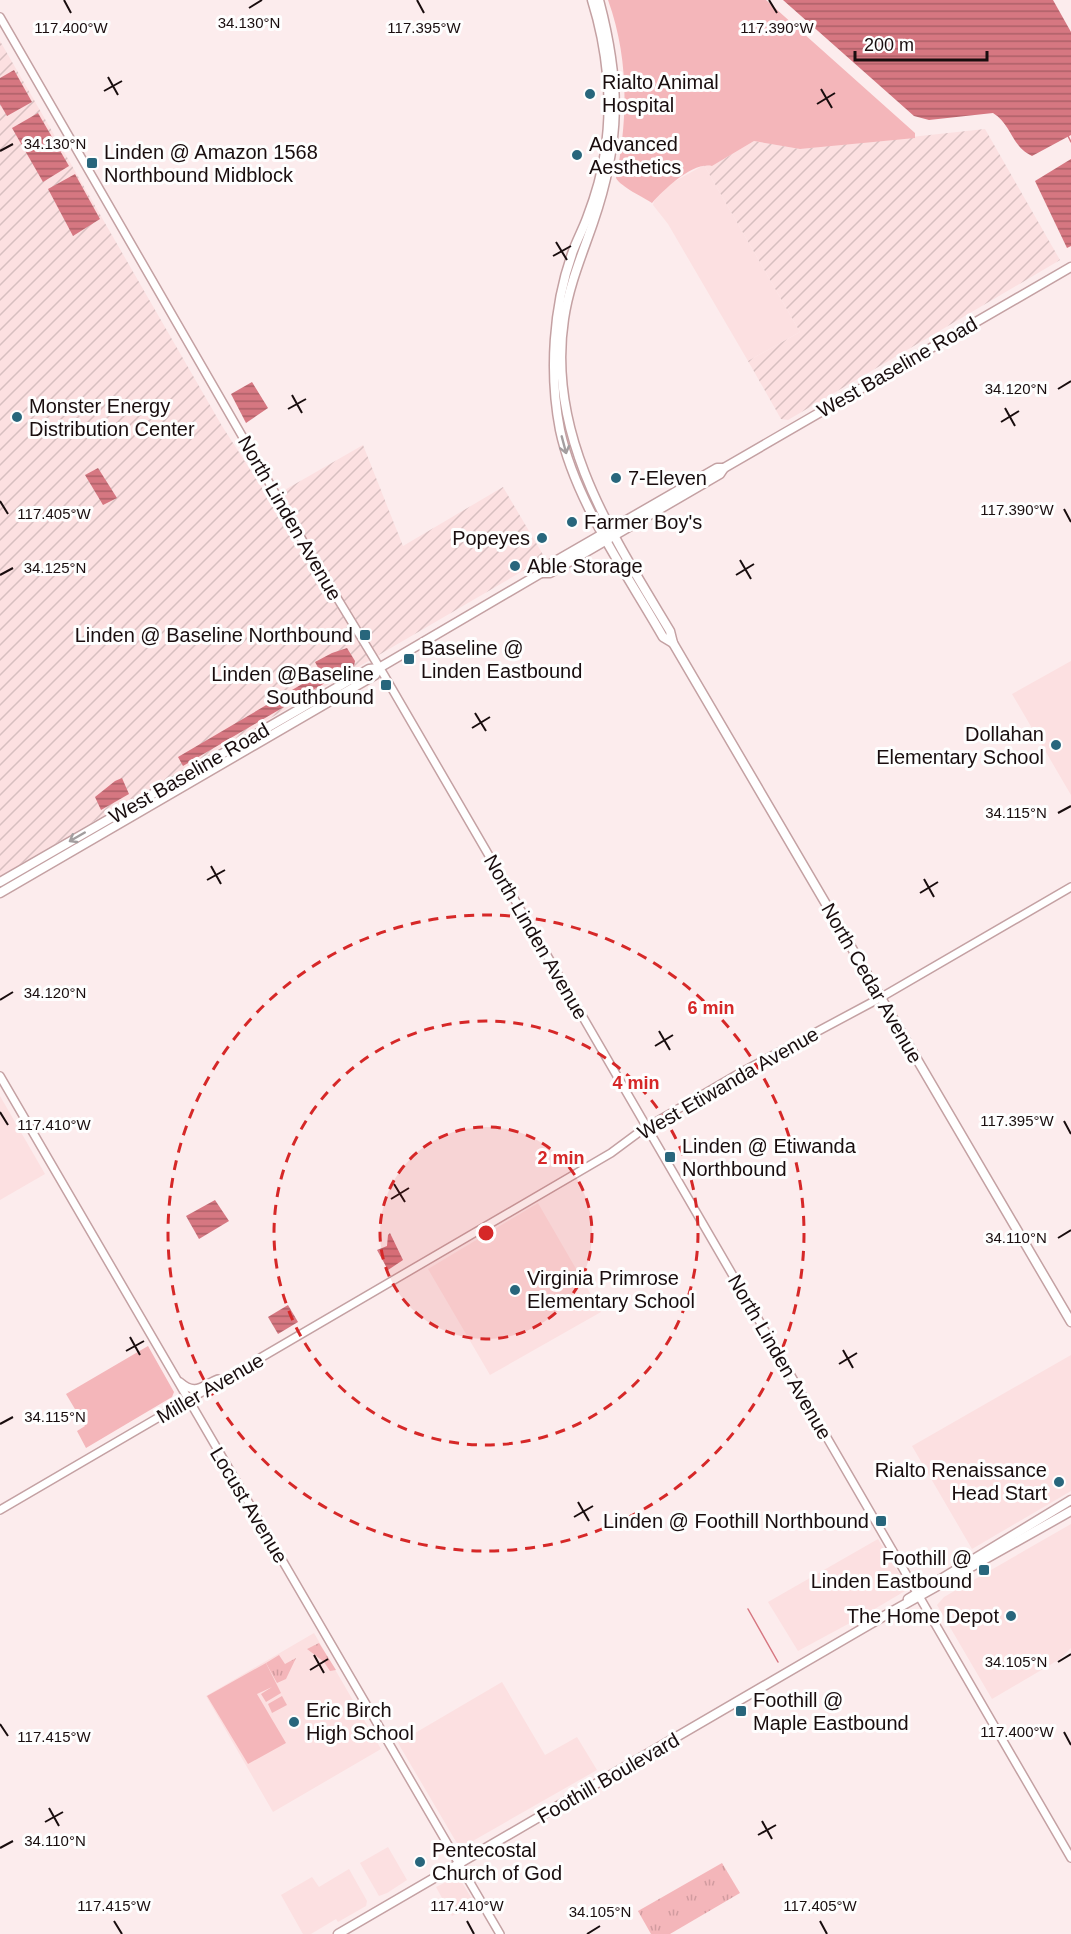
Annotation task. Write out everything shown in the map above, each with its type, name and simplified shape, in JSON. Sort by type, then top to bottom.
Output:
[{"type":"main road","name":"North Cedar Avenue","points":[[595,1],[612,54],[615,83],[615,131],[604,186],[572,280],[564,320],[561,358],[565,402],[572,439],[586,480],[609,535],[670,631],[673,644],[1071,1323]]},
{"type":"main road","name":"West Baseline Road","points":[[0,882],[369,669],[379,668],[542,573],[547,566],[609,535],[717,468],[724,468],[1071,267]]},
{"type":"main road","name":"West Baseline Road","points":[[0,893],[375,675],[379,668]]},
{"type":"main road","points":[[919,1594],[1071,1500]]},
{"type":"main road","points":[[919,1594],[1071,1511]]},
{"type":"main road","name":"Foothill Boulevard","points":[[338,1934],[919,1594]]},
{"type":"street","name":"North Linden Avenue","points":[[0,17],[1071,1858]]},
{"type":"street","name":"West Etiwanda Avenue","points":[[419,1265],[612,1153],[647,1127],[785,1047],[880,998],[1071,887]]},
{"type":"street","name":"Locust Avenue","points":[[0,1076],[500,1934]]},
{"type":"street","name":"Miller Avenue","points":[[0,1510],[419,1265]]},
{"type":"street","points":[[176,1378],[187,1387],[195,1389],[234,1373]]},
{"type":"shaded area","points":[[783,0],[1053,0],[1071,32],[1071,135],[1032,156],[1020,147],[1004,123],[993,113],[929,120],[914,116]]},
{"type":"shaded area","points":[[0,41],[222,426],[269,499],[363,445],[403,546],[503,487],[545,558],[0,876]]},
{"type":"shaded area","points":[[14,70],[32,102],[7,116],[0,104],[0,78]]},
{"type":"shaded area","points":[[38,113],[69,166],[43,182],[12,128]]},
{"type":"shaded area","points":[[985,129],[1060,260],[788,420],[781,419],[748,361],[800,332],[704,165],[712,166],[754,141],[800,149]]},
{"type":"shaded area","points":[[1071,159],[1071,246],[1067,248],[1035,181]]},
{"type":"shaded area","points":[[704,165],[800,332],[748,361],[668,224],[653,205],[670,184]]},
{"type":"shaded area","points":[[75,174],[100,219],[73,236],[48,189]]},
{"type":"shaded area","points":[[252,382],[268,408],[246,423],[231,394]]},
{"type":"shaded area","points":[[98,468],[117,498],[103,505],[85,475]]},
{"type":"shaded area","points":[[347,648],[355,661],[354,666],[183,766],[178,757],[321,673],[315,662]]},
{"type":"shaded area","name":"Dollahan Elementary School","points":[[1071,661],[1071,795],[1012,694]]},
{"type":"shaded area","points":[[122,778],[129,794],[101,810],[95,797]]},
{"type":"shaded area","points":[[0,1096],[45,1174],[0,1200]]},
{"type":"shaded area","points":[[215,1200],[229,1221],[199,1239],[186,1216]]},
{"type":"shaded area","name":"Virginia Primrose Elementary School","points":[[538,1203],[601,1312],[490,1375],[428,1269]]},
{"type":"shaded area","points":[[390,1233],[403,1260],[388,1270],[377,1250],[387,1246]]},
{"type":"shaded area","points":[[288,1305],[298,1322],[278,1334],[268,1317]]},
{"type":"shaded area","points":[[1071,1355],[1071,1491],[972,1549],[912,1446]]},
{"type":"shaded area","points":[[1071,1524],[1071,1648],[1060,1659],[992,1699],[937,1605],[944,1597]]},
{"type":"shaded area","points":[[878,1539],[907,1587],[905,1591],[798,1651],[768,1602]]},
{"type":"shaded area","name":"Eric Birch High School","points":[[314,1633],[381,1749],[273,1812],[206,1696]]},
{"type":"shaded area","points":[[502,1682],[545,1755],[577,1737],[597,1770],[461,1846],[458,1845],[398,1743]]},
{"type":"shaded area","points":[[388,1847],[407,1880],[379,1896],[360,1863]]},
{"type":"shaded area","points":[[349,1869],[367,1901],[366,1906],[338,1922],[336,1919],[311,1934],[303,1934],[281,1895],[312,1877],[319,1887]]},
{"type":"shaded area","points":[[458,1876],[475,1904],[452,1916],[436,1887]]},
{"type":"green space","points":[[608,0],[766,0],[915,133],[915,138],[800,149],[754,141],[712,166],[696,168],[688,172],[671,184],[652,203],[627,188],[616,178],[623,133],[623,66],[615,22]]},
{"type":"green space","points":[[148,1346],[174,1392],[172,1397],[86,1448],[77,1431],[85,1426],[66,1394]]},
{"type":"green space","points":[[319,1643],[336,1670],[330,1671],[324,1662],[307,1649]]},
{"type":"green space","points":[[279,1655],[285,1664],[296,1658],[286,1679],[277,1683],[266,1663]]},
{"type":"green space","points":[[266,1663],[281,1693],[266,1702],[261,1694],[272,1687],[257,1694],[286,1743],[248,1764],[207,1696]]},
{"type":"green space","points":[[282,1696],[287,1705],[272,1713],[268,1704]]},
{"type":"green space","points":[[722,1863],[740,1893],[670,1934],[651,1934],[638,1911]]},
{"type":"waterway","points":[[1068,136],[1071,142]]},
{"type":"waterway","points":[[748,1609],[778,1662]]},
{"type":"place","name":"Rialto Animal Hospital","points":[[590,94]]},
{"type":"place","name":"Advanced Aesthetics","points":[[577,155]]},
{"type":"place","name":"Linden @ Amazon 1568 Northbound Midblock","points":[[92,163]]},
{"type":"place","name":"Monster Energy Distribution Center","points":[[17,417]]},
{"type":"place","name":"7-Eleven","points":[[616,478]]},
{"type":"place","name":"Farmer Boy's","points":[[572,522]]},
{"type":"place","name":"Popeyes","points":[[542,538]]},
{"type":"place","name":"Able Storage","points":[[515,566]]},
{"type":"place","name":"Linden @ Baseline Northbound","points":[[365,635]]},
{"type":"place","name":"Baseline @ Linden Eastbound","points":[[409,659]]},
{"type":"place","name":"Linden @Baseline Southbound","points":[[386,685]]},
{"type":"place","name":"Dollahan Elementary School","points":[[1056,745]]},
{"type":"place","name":"Linden @ Etiwanda Northbound","points":[[670,1157]]},
{"type":"place","name":"Virginia Primrose Elementary School","points":[[515,1290]]},
{"type":"place","name":"Rialto Renaissance Head Start","points":[[1059,1482]]},
{"type":"place","name":"Linden @ Foothill Northbound","points":[[881,1521]]},
{"type":"place","name":"Foothill @ Linden Eastbound","points":[[984,1570]]},
{"type":"place","name":"The Home Depot","points":[[1011,1616]]},
{"type":"place","name":"Foothill @ Maple Eastbound","points":[[741,1711]]},
{"type":"place","name":"Eric Birch High School","points":[[294,1722]]},
{"type":"place","name":"Pentecostal Church of God","points":[[420,1862]]}]
